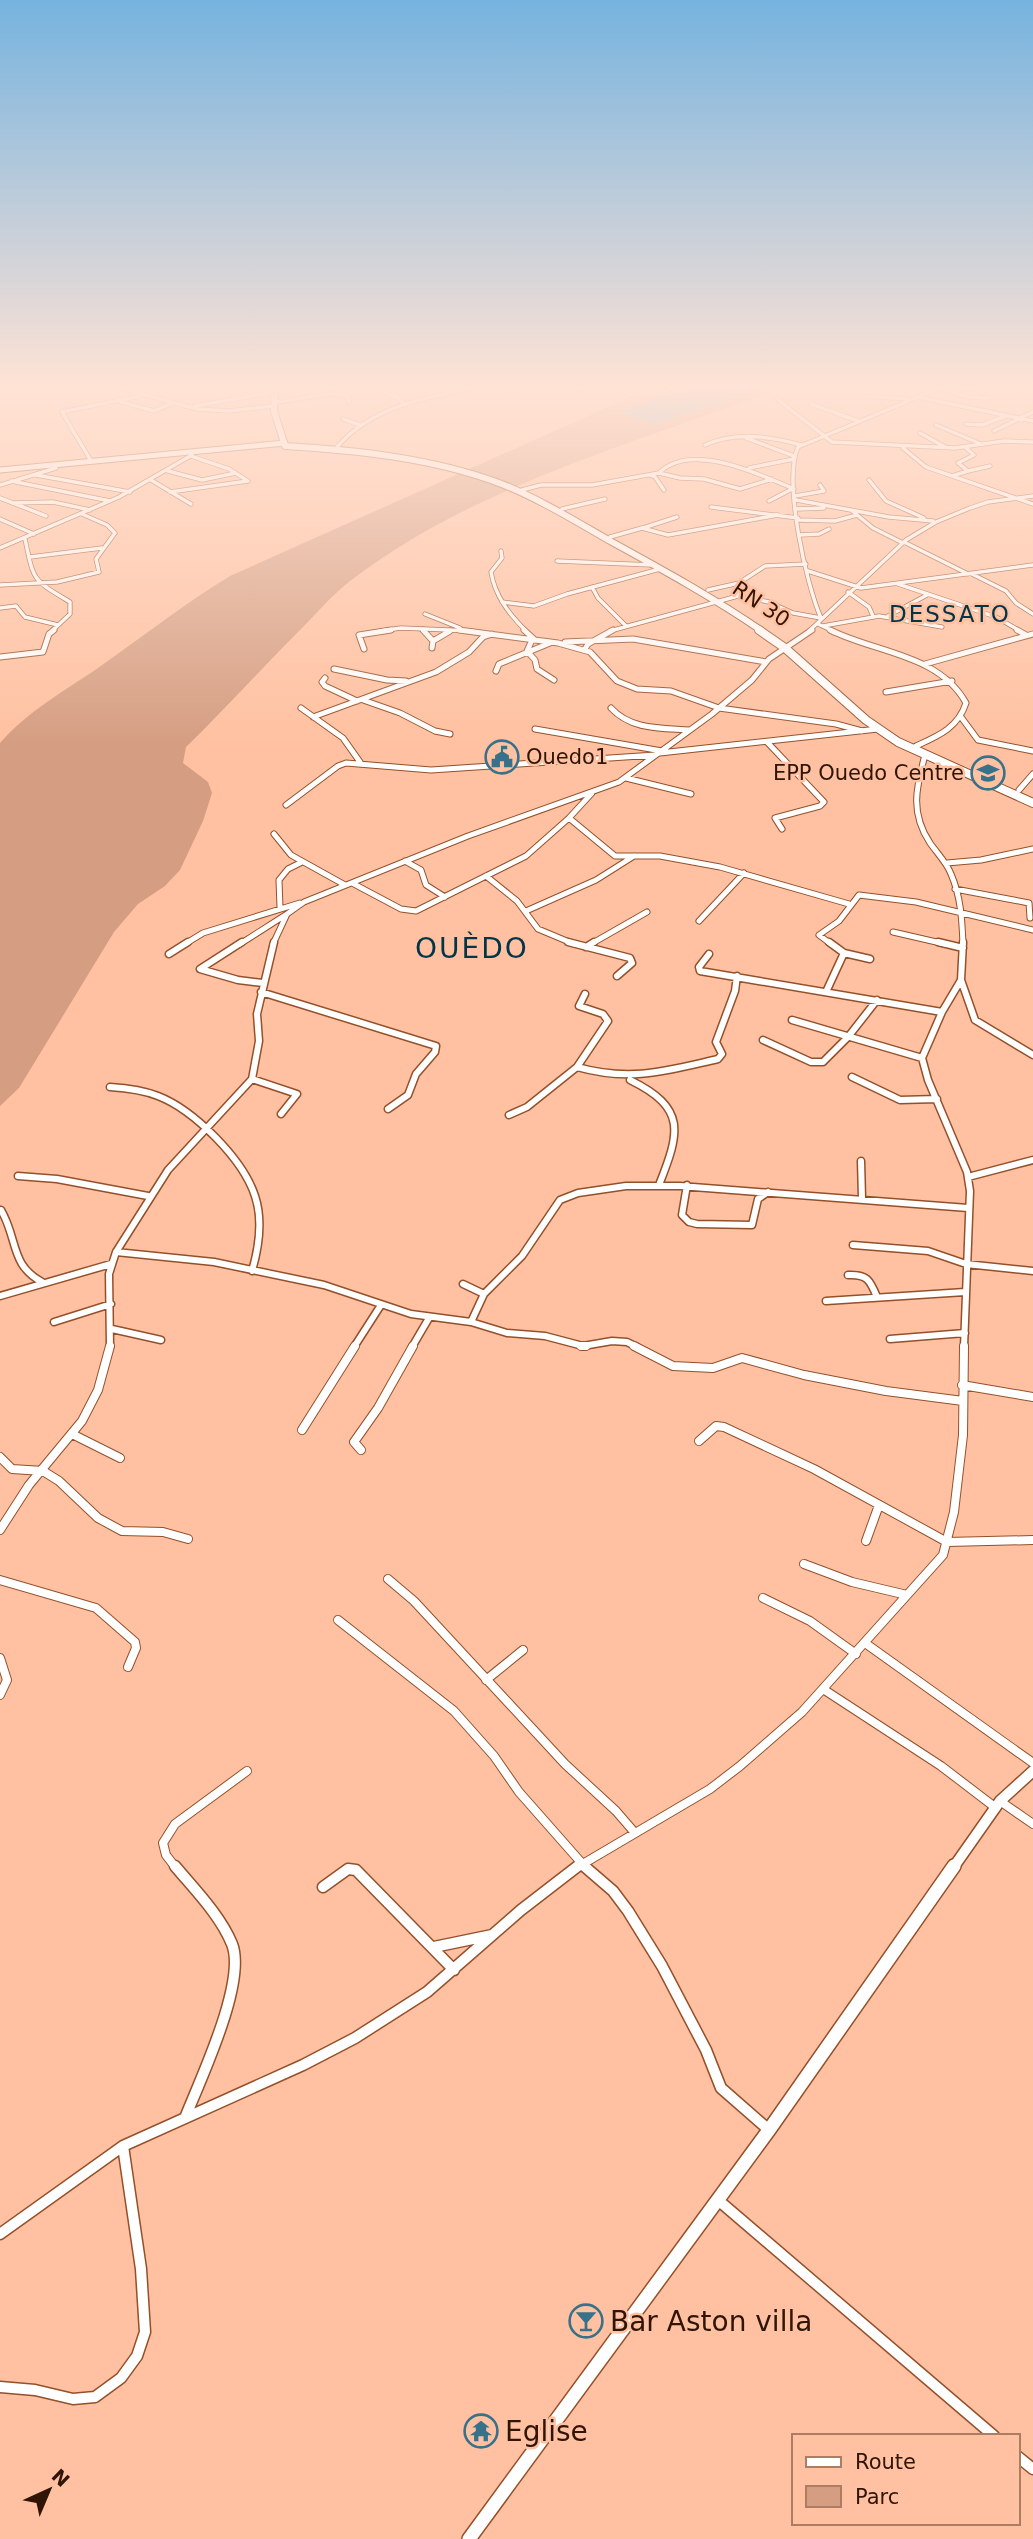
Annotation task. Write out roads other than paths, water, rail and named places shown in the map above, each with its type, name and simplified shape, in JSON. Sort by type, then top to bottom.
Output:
[{"type":"main road","name":"RN 30","points":[[548,506],[652,565],[723,601]]},
{"type":"main road","name":"RN 30","points":[[557,506],[708,590],[824,673],[872,718],[916,746],[1033,797]]},
{"type":"main road","name":"RN 30","points":[[788,646],[878,729],[925,755],[1033,803]]},
{"type":"street","points":[[21,506],[46,516]]},
{"type":"street","points":[[73,506],[90,510]]},
{"type":"street","points":[[0,548],[98,506]]},
{"type":"street","points":[[562,509],[573,506]]},
{"type":"street","points":[[821,623],[814,604],[796,509],[826,506]]},
{"type":"street","points":[[837,506],[889,517],[934,521]]},
{"type":"street","points":[[899,506],[934,521]]},
{"type":"street","points":[[169,954],[203,933],[304,902],[626,778],[719,708],[752,680],[766,662],[821,623],[848,592],[904,542],[934,521],[975,506]]},
{"type":"street","points":[[711,507],[835,523],[857,515]]},
{"type":"street","points":[[847,508],[873,528],[1006,591],[1016,604],[1033,614]]},
{"type":"street","points":[[0,585],[57,582],[99,572],[96,559],[115,533],[113,529],[82,514]]},
{"type":"street","points":[[642,528],[667,535],[778,515]]},
{"type":"street","points":[[610,537],[677,517]]},
{"type":"street","points":[[0,519],[34,534]]},
{"type":"street","points":[[800,535],[823,533],[829,529]]},
{"type":"street","points":[[0,657],[43,652],[49,634],[70,614],[70,602],[38,583],[32,571],[25,538]]},
{"type":"street","points":[[0,541],[13,543]]},
{"type":"street","points":[[30,557],[102,548]]},
{"type":"street","points":[[501,551],[502,558],[491,572],[492,581],[502,601],[534,640]]},
{"type":"street","points":[[557,561],[652,565]]},
{"type":"street","points":[[708,590],[739,583],[761,567],[806,564]]},
{"type":"street","points":[[808,571],[854,588],[1033,565]]},
{"type":"street","points":[[502,601],[530,607],[660,569]]},
{"type":"street","points":[[738,596],[739,583]]},
{"type":"street","points":[[894,583],[996,617],[1026,635]]},
{"type":"street","points":[[592,587],[598,598],[626,626]]},
{"type":"street","points":[[848,592],[869,607],[873,616]]},
{"type":"street","points":[[888,617],[927,595]]},
{"type":"street","points":[[585,649],[594,640],[619,628],[738,596],[769,602],[821,623],[844,638],[924,664],[952,681],[962,692],[966,703],[961,717],[950,729],[916,746]]},
{"type":"street","points":[[0,608],[16,606],[25,617],[58,625]]},
{"type":"street","points":[[425,614],[463,629]]},
{"type":"street","points":[[821,623],[873,616],[942,627]]},
{"type":"street","points":[[364,649],[359,637],[362,635],[401,628],[463,629],[556,643],[585,649],[596,655],[617,681],[626,685],[645,690],[671,691],[719,708],[836,724],[862,731]]},
{"type":"street","points":[[619,628],[633,639]]},
{"type":"street","points":[[423,630],[432,644],[454,629]]},
{"type":"street","points":[[313,717],[412,681],[459,659],[486,633]]},
{"type":"street","points":[[924,664],[1033,634]]},
{"type":"street","points":[[496,671],[499,664],[527,651],[556,643],[594,640],[633,639],[766,662]]},
{"type":"street","points":[[527,651],[534,640]]},
{"type":"street","points":[[527,651],[535,660],[537,669],[554,680]]},
{"type":"street","points":[[334,669],[387,680],[412,681]]},
{"type":"street","points":[[325,678],[321,682],[325,686],[360,701],[400,713],[435,731],[450,734]]},
{"type":"street","points":[[886,692],[952,681]]},
{"type":"street","points":[[301,708],[343,738],[360,762]]},
{"type":"street","points":[[611,708],[614,713],[638,724],[689,730]]},
{"type":"street","points":[[961,717],[978,740],[1033,751]]},
{"type":"street","points":[[535,729],[659,753]]},
{"type":"street","points":[[286,805],[338,766],[360,762],[432,770],[659,753],[878,729]]},
{"type":"street","points":[[767,742],[824,802],[820,806],[778,817],[775,820],[782,829]]},
{"type":"street","points":[[925,755],[916,787],[915,810],[921,829],[947,863],[962,912],[961,980],[975,1020],[1033,1055]]},
{"type":"street","points":[[1018,790],[1033,774]]},
{"type":"street","points":[[626,778],[691,794]]},
{"type":"street","points":[[274,834],[291,855],[302,862],[411,912],[526,856],[569,818],[592,792]]},
{"type":"street","points":[[569,818],[615,856],[637,854],[667,857],[744,873],[849,904]]},
{"type":"street","points":[[947,863],[981,860],[1033,849]]},
{"type":"street","points":[[526,911],[596,880],[637,854]]},
{"type":"street","points":[[405,861],[423,873],[426,885],[445,897]]},
{"type":"street","points":[[280,908],[279,880],[288,869],[302,862]]},
{"type":"street","points":[[699,921],[744,873]]},
{"type":"street","points":[[486,876],[508,891],[516,904],[526,911],[537,929],[585,947],[621,954],[633,960],[617,976]]},
{"type":"street","points":[[955,889],[1029,903],[1030,918]]},
{"type":"street","points":[[870,959],[844,953],[819,935],[839,922],[856,895],[872,895],[962,912],[1033,930]]},
{"type":"street","points":[[263,983],[238,981],[200,969],[304,902]]},
{"type":"street","points":[[585,947],[647,912]]},
{"type":"street","points":[[0,1530],[29,1485],[72,1434],[98,1390],[112,1329],[109,1274],[116,1252],[149,1196],[203,1128],[251,1079],[257,1059],[257,1014],[261,992],[277,932],[287,914]]},
{"type":"street","points":[[893,932],[963,948]]},
{"type":"street","points":[[826,992],[844,953]]},
{"type":"street","points":[[709,954],[698,969],[942,1012]]},
{"type":"street","points":[[628,1079],[655,1076],[722,1057],[716,1042],[735,991],[737,975]]},
{"type":"street","points":[[0,2234],[122,2146],[355,2038],[427,1992],[521,1910],[581,1864],[607,1852],[710,1789],[794,1720],[943,1555],[961,1464],[968,1177],[928,1080],[922,1058],[942,1012],[961,980]]},
{"type":"street","points":[[261,992],[436,1046],[435,1052],[416,1074],[408,1095],[388,1109]]},
{"type":"street","points":[[509,1115],[527,1107],[577,1068],[608,1021],[603,1014],[579,1006],[585,994]]},
{"type":"street","points":[[763,1040],[818,1063],[822,1062],[848,1037],[877,1000]]},
{"type":"street","points":[[792,1020],[922,1058]]},
{"type":"street","points":[[577,1068],[628,1079],[666,1103],[671,1114],[671,1149],[659,1185]]},
{"type":"street","points":[[852,1077],[900,1100],[937,1099]]},
{"type":"street","points":[[251,1079],[297,1094],[281,1114]]},
{"type":"street","points":[[110,1087],[138,1090],[164,1098],[203,1128],[224,1149],[252,1187],[260,1237],[253,1271]]},
{"type":"street","points":[[968,1177],[1033,1160]]},
{"type":"street","points":[[861,1161],[862,1198]]},
{"type":"street","points":[[18,1176],[57,1179],[92,1188],[149,1196]]},
{"type":"street","points":[[687,1185],[682,1215],[689,1222],[697,1224],[752,1225],[758,1199],[769,1191]]},
{"type":"street","points":[[471,1322],[484,1294],[500,1281],[531,1245],[560,1200],[568,1195],[611,1188],[687,1185],[968,1208]]},
{"type":"street","points":[[1,1210],[11,1227],[15,1258],[21,1268],[42,1282]]},
{"type":"street","points":[[853,1245],[928,1251],[966,1264],[1033,1271]]},
{"type":"street","points":[[116,1252],[214,1262],[324,1285],[429,1318],[471,1322],[507,1333],[545,1336],[583,1346],[612,1341],[627,1342],[673,1366],[713,1368],[742,1359],[804,1375],[877,1389],[963,1401]]},
{"type":"street","points":[[0,1296],[111,1264]]},
{"type":"street","points":[[848,1275],[865,1275],[870,1279],[877,1297]]},
{"type":"street","points":[[463,1284],[484,1294]]},
{"type":"street","points":[[826,1301],[965,1292]]},
{"type":"street","points":[[54,1322],[111,1304]]},
{"type":"street","points":[[302,1430],[381,1304]]},
{"type":"street","points":[[360,1450],[354,1442],[356,1436],[379,1408],[429,1318]]},
{"type":"street","points":[[112,1329],[162,1340]]},
{"type":"street","points":[[890,1339],[965,1332]]},
{"type":"street","points":[[962,1385],[1033,1397]]},
{"type":"street","points":[[699,1441],[716,1426],[724,1427],[814,1469],[947,1542],[1033,1540]]},
{"type":"street","points":[[72,1434],[120,1458]]},
{"type":"street","points":[[0,1457],[18,1471],[43,1471],[59,1480],[110,1526],[130,1532],[163,1532],[188,1539]]},
{"type":"street","points":[[866,1541],[879,1505]]},
{"type":"street","points":[[804,1564],[852,1582],[908,1595]]},
{"type":"street","points":[[388,1579],[414,1601],[486,1680],[635,1833]]},
{"type":"street","points":[[0,1580],[96,1608],[105,1614],[135,1643],[136,1648],[128,1667]]},
{"type":"street","points":[[763,1598],[810,1621],[856,1654]]},
{"type":"street","points":[[338,1620],[460,1718],[581,1864],[612,1891],[628,1911],[695,2028],[721,2088],[769,2130]]},
{"type":"street","points":[[865,1643],[1033,1763]]},
{"type":"street","points":[[486,1680],[523,1650]]},
{"type":"street","points":[[0,1658],[7,1680],[0,1695]]},
{"type":"street","points":[[824,1689],[998,1805],[1033,1824]]},
{"type":"street","points":[[185,2118],[221,2024],[236,1970],[233,1948],[220,1925],[166,1854],[163,1843],[175,1824],[247,1770]]},
{"type":"street","points":[[469,2539],[769,2130],[998,1805],[1033,1771]]},
{"type":"street","points":[[323,1887],[348,1868],[356,1870],[454,1970]]},
{"type":"street","points":[[434,1947],[495,1934]]},
{"type":"street","points":[[0,2387],[35,2390],[73,2399],[95,2397],[121,2378],[137,2356],[145,2332],[141,2269],[122,2146]]},
{"type":"street","points":[[717,2199],[992,2434]]},
{"type":"street","points":[[1019,2458],[1033,2469]]},
{"type":"place","name":"Ouedo1","points":[[502,757]]},
{"type":"place","name":"EPP Ouedo Centre","points":[[988,773]]},
{"type":"place","name":"Bar Aston villa","points":[[586,2321]]},
{"type":"place","name":"Eglise","points":[[481,2431]]},
{"type":"district","name":"DESSATO","points":[[950,614]]},
{"type":"district","name":"OUÈDO","points":[[472,948]]}]
